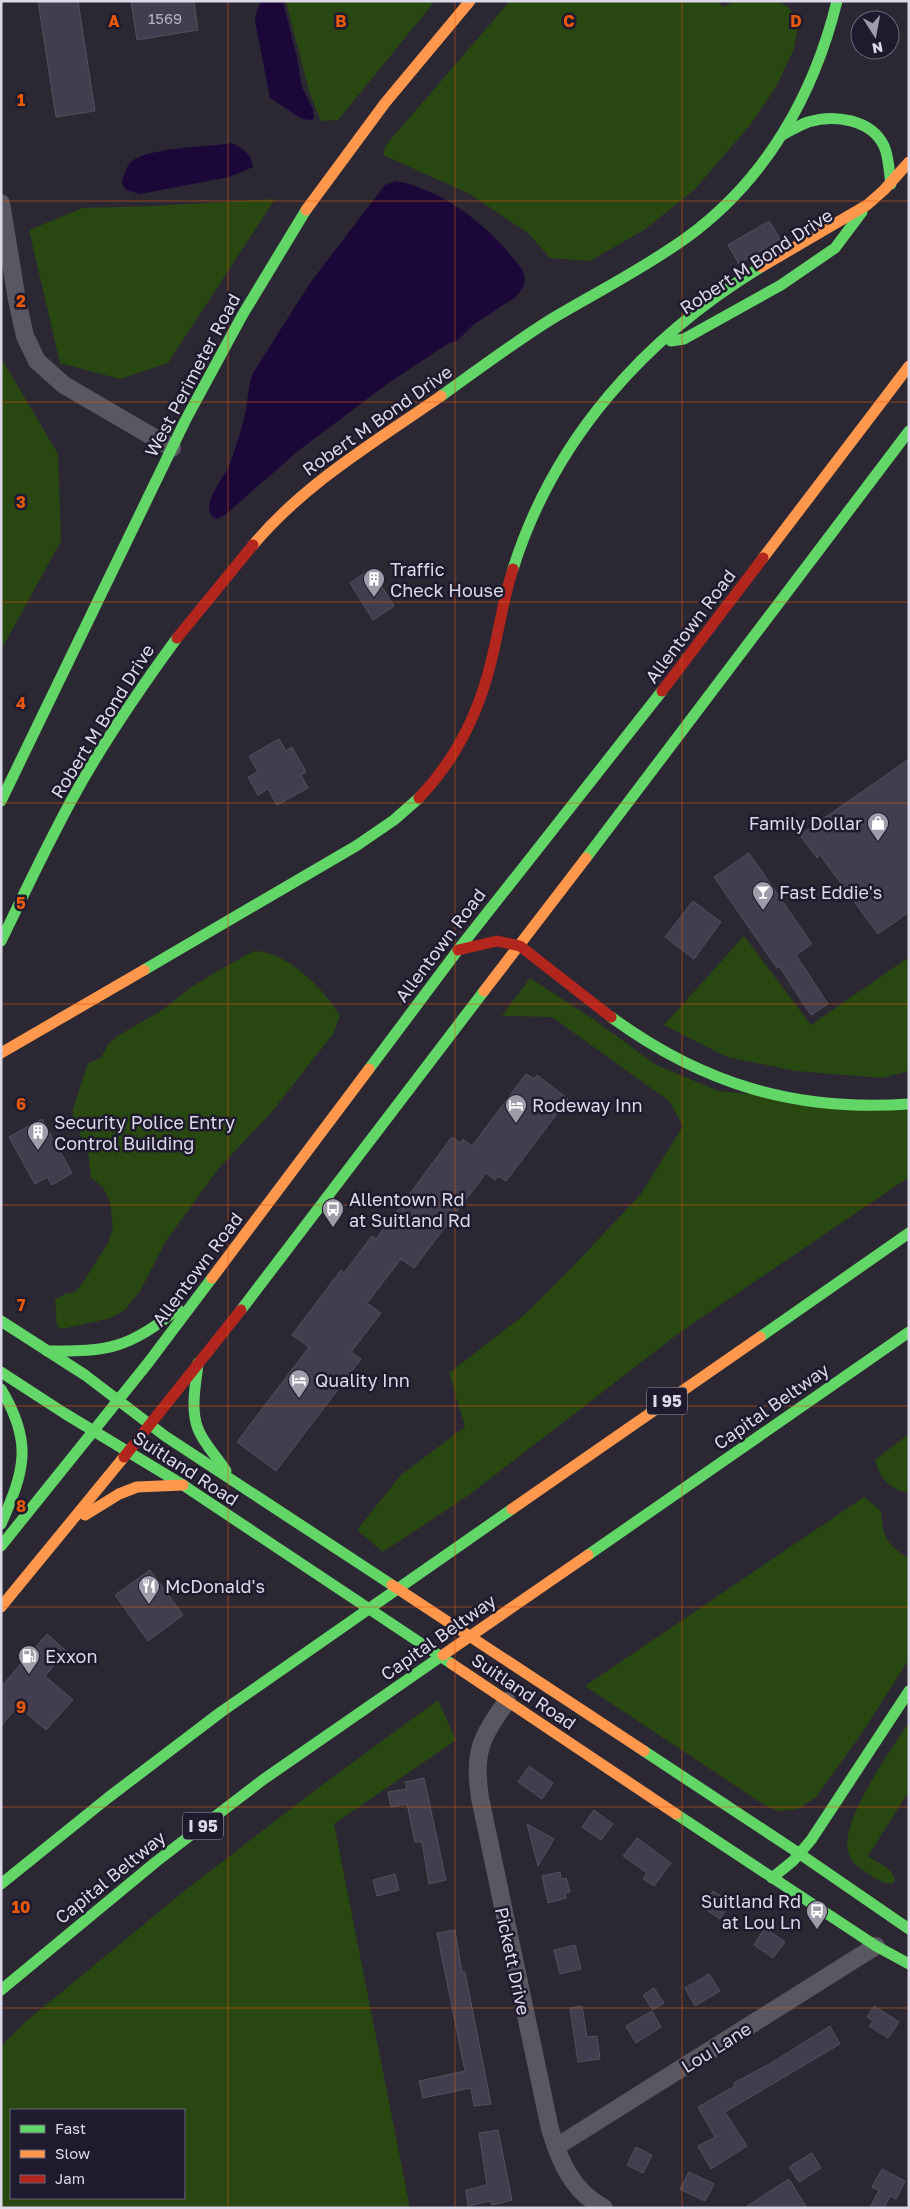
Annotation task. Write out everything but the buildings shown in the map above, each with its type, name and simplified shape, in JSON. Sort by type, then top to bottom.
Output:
[{"type":"main road","name":"West Perimeter Road","points":[[1,801],[72,648],[227,343],[306,213],[358,138],[470,1]]},
{"type":"main road","name":"Robert M Bond Drive","points":[[1,940],[71,802],[128,710],[178,635],[252,544],[297,499],[349,459],[547,322],[676,245],[704,224],[754,174],[784,134],[816,72],[828,38],[837,1]]},
{"type":"main road","points":[[784,134],[809,122],[831,118],[848,120],[867,126],[884,145],[891,184]]},
{"type":"main road","name":"Robert M Bond Drive","points":[[790,264],[832,238],[891,184],[909,162]]},
{"type":"main road","name":"Robert M Bond Drive","points":[[753,258],[818,220],[867,205]]},
{"type":"main road","name":"Robert M Bond Drive","points":[[1,1053],[356,846],[395,820],[438,777],[454,753],[478,707],[492,661],[509,581],[534,512],[541,496],[590,417],[638,363],[705,303],[734,283],[867,205]]},
{"type":"main road","name":"Robert M Bond Drive","points":[[661,342],[684,339],[781,285],[835,248],[867,205]]},
{"type":"main road","name":"Robert M Bond Drive","points":[[661,342],[749,289]]},
{"type":"main road","name":"Robert M Bond Drive","points":[[661,342],[666,324],[685,306]]},
{"type":"main road","name":"Allentown Road","points":[[1,1546],[118,1401],[458,950],[657,698],[909,366]]},
{"type":"main road","points":[[1,1607],[70,1525],[267,1278],[909,431]]},
{"type":"main road","points":[[458,950],[480,943],[501,941],[520,946],[641,1039],[712,1075],[766,1093],[811,1102],[873,1106],[909,1104]]},
{"type":"main road","name":"I 95","points":[[1,1884],[109,1797],[214,1717],[909,1233]]},
{"type":"main road","points":[[47,1351],[89,1351],[124,1345],[144,1335],[207,1285]]},
{"type":"main road","points":[[1,1320],[85,1375],[118,1401]]},
{"type":"main road","name":"Capital Beltway","points":[[1,1990],[150,1867],[256,1785],[909,1332]]},
{"type":"main road","points":[[198,1363],[194,1408],[196,1418],[204,1438],[231,1479]]},
{"type":"main road","points":[[1,1372],[94,1431]]},
{"type":"main road","points":[[1,1389],[18,1417],[24,1441],[23,1468],[14,1496],[1,1524]]},
{"type":"main road","name":"Suitland Road","points":[[118,1401],[231,1479],[800,1854],[909,1929]]},
{"type":"main road","name":"Suitland Road","points":[[94,1431],[183,1485],[772,1878],[876,1946],[909,1964]]},
{"type":"main road","points":[[70,1525],[128,1490],[146,1486],[183,1485]]},
{"type":"main road","points":[[772,1878],[800,1854],[909,1691]]},
{"type":"street","points":[[1,203],[17,300],[26,336],[37,361],[64,386],[172,448]]},
{"type":"street","name":"Pickett Drive","points":[[507,1701],[481,1743],[478,1754],[477,1778],[543,2105],[556,2148],[569,2177],[596,2206]]},
{"type":"street","name":"Lou Lane","points":[[556,2148],[876,1946]]},
{"type":"green space","points":[[286,1],[435,1],[338,120],[321,121],[309,91]]},
{"type":"green space","points":[[510,1],[716,1],[724,7],[734,1],[777,1],[787,6],[799,20],[794,49],[776,87],[751,124],[695,189],[644,230],[590,261],[550,258],[528,233],[468,193],[383,155],[386,145]]},
{"type":"green space","points":[[275,199],[168,363],[120,379],[60,363],[29,230],[83,208]]},
{"type":"green space","points":[[1,358],[58,454],[61,541],[1,650]]},
{"type":"green space","points":[[744,936],[811,1025],[909,957],[909,1071],[882,1078],[796,1071],[727,1057],[664,1025]]},
{"type":"green space","points":[[254,951],[279,957],[291,964],[324,994],[340,1016],[333,1034],[270,1114],[219,1168],[166,1241],[140,1291],[125,1310],[111,1318],[62,1329],[57,1326],[55,1300],[65,1294],[75,1292],[84,1281],[108,1243],[113,1227],[110,1202],[103,1187],[91,1178],[88,1151],[73,1119],[73,1109],[88,1063],[101,1058],[108,1045],[116,1037],[164,1009],[190,988],[214,973]]},
{"type":"green space","points":[[530,978],[593,1019],[656,1065],[719,1091],[909,1110],[909,1177],[679,1333],[469,1495],[383,1552],[357,1530],[401,1475],[465,1427],[449,1373],[524,1315],[578,1261],[641,1194],[683,1126],[669,1101],[552,1017],[502,1016]]},
{"type":"green space","points":[[909,1434],[909,1492],[896,1489],[886,1482],[879,1472],[875,1460]]},
{"type":"green space","points":[[864,1497],[881,1511],[884,1532],[889,1543],[906,1557],[909,1556],[909,1659],[862,1733],[816,1797],[798,1809],[778,1811],[763,1804],[585,1686]]},
{"type":"green space","points":[[438,1700],[456,1740],[334,1824],[410,2208],[1,2208],[1,2046],[24,2023],[188,1888],[322,1785]]},
{"type":"green space","points":[[909,1722],[909,1791],[868,1856],[885,1866],[892,1873],[895,1881],[891,1884],[878,1880],[855,1864],[848,1851],[848,1837],[852,1821],[869,1785]]},
{"type":"shaded area","points":[[261,1],[283,1],[302,87],[313,109],[314,118],[312,120],[302,119],[270,98],[255,21]]},
{"type":"shaded area","points":[[232,143],[249,155],[253,167],[229,177],[140,194],[126,190],[122,183],[124,173],[129,164],[136,158],[147,154]]},
{"type":"shaded area","points":[[396,181],[428,191],[443,199],[486,229],[509,253],[524,273],[525,278],[522,289],[517,296],[473,325],[457,341],[449,343],[387,384],[298,451],[225,515],[216,519],[211,514],[209,508],[210,501],[229,466],[236,447],[253,373],[310,283],[385,185]]},
{"type":"traffic: fast","points":[[441,396],[550,320],[670,249],[715,215],[740,190],[783,133],[815,70],[837,1]]},
{"type":"traffic: fast","points":[[784,134],[805,123],[818,120],[840,119],[861,124],[878,137],[884,146],[891,184]]},
{"type":"traffic: fast","points":[[1,801],[185,421],[243,314],[306,210]]},
{"type":"traffic: fast","points":[[671,341],[684,339],[781,285],[835,248],[862,212]]},
{"type":"traffic: fast","points":[[513,569],[531,521],[553,476],[579,434],[609,395],[679,325],[761,267]]},
{"type":"traffic: fast","points":[[586,858],[909,431]]},
{"type":"traffic: fast","points":[[1,941],[71,801],[95,759],[177,638]]},
{"type":"traffic: fast","points":[[369,1069],[458,950],[662,691]]},
{"type":"traffic: fast","points":[[144,970],[356,846],[394,820],[419,798]]},
{"type":"traffic: fast","points":[[241,1310],[484,991]]},
{"type":"traffic: fast","points":[[611,1017],[680,1060],[752,1089],[789,1098],[827,1103],[867,1105],[909,1104]]},
{"type":"traffic: fast","points":[[760,1337],[909,1233]]},
{"type":"traffic: fast","points":[[1,1546],[148,1363],[212,1278]]},
{"type":"traffic: fast","points":[[47,1351],[87,1350],[117,1345],[145,1332],[178,1309]]},
{"type":"traffic: fast","points":[[1,1321],[85,1375],[165,1436],[392,1585]]},
{"type":"traffic: fast","points":[[588,1555],[909,1332]]},
{"type":"traffic: fast","points":[[198,1363],[194,1396],[194,1413],[198,1429],[226,1471]]},
{"type":"traffic: fast","points":[[1,1372],[64,1413],[183,1485],[452,1664]]},
{"type":"traffic: fast","points":[[1,1389],[18,1425],[22,1456],[16,1488],[1,1524]]},
{"type":"traffic: fast","points":[[1,1884],[109,1797],[221,1712],[512,1509]]},
{"type":"traffic: fast","points":[[1,1990],[157,1861],[264,1779],[443,1655]]},
{"type":"traffic: fast","points":[[772,1878],[793,1861],[811,1840],[909,1691]]},
{"type":"traffic: fast","points":[[644,1751],[909,1929]]},
{"type":"traffic: fast","points":[[676,1814],[876,1946],[909,1964]]},
{"type":"traffic: slow","points":[[306,210],[385,103],[470,1]]},
{"type":"traffic: slow","points":[[761,267],[867,205],[884,190],[909,162]]},
{"type":"traffic: slow","points":[[763,558],[909,366]]},
{"type":"traffic: slow","points":[[253,545],[295,502],[318,483],[366,447],[441,396]]},
{"type":"traffic: slow","points":[[484,991],[586,858]]},
{"type":"traffic: slow","points":[[1,1053],[144,970]]},
{"type":"traffic: slow","points":[[212,1278],[369,1069]]},
{"type":"traffic: slow","points":[[512,1509],[760,1337]]},
{"type":"traffic: slow","points":[[1,1607],[124,1457]]},
{"type":"traffic: slow","points":[[85,1515],[119,1494],[137,1487],[183,1485]]},
{"type":"traffic: slow","points":[[443,1655],[588,1555]]},
{"type":"traffic: slow","points":[[392,1585],[644,1751]]},
{"type":"traffic: slow","points":[[452,1664],[676,1814]]},
{"type":"traffic: jam","points":[[177,638],[253,545]]},
{"type":"traffic: jam","points":[[662,691],[763,558]]},
{"type":"traffic: jam","points":[[419,798],[444,768],[464,735],[480,699],[494,650],[506,592],[513,569]]},
{"type":"traffic: jam","points":[[458,950],[497,941],[520,946],[611,1017]]},
{"type":"traffic: jam","points":[[124,1457],[241,1310]]},
{"type":"place","name":"Traffic Check House","points":[[374,598]]},
{"type":"place","name":"Family Dollar","points":[[878,842]]},
{"type":"place","name":"Fast Eddie's","points":[[763,911]]},
{"type":"place","name":"Rodeway Inn","points":[[516,1124]]},
{"type":"place","name":"Security Police Entry Control Building","points":[[38,1151]]},
{"type":"place","name":"Allentown Rd at Suitland Rd","points":[[333,1228]]},
{"type":"place","name":"Quality Inn","points":[[299,1399]]},
{"type":"place","name":"McDonald's","points":[[149,1605]]},
{"type":"place","name":"Exxon","points":[[29,1675]]},
{"type":"place","name":"Suitland Rd at Lou Ln","points":[[817,1930]]}]
